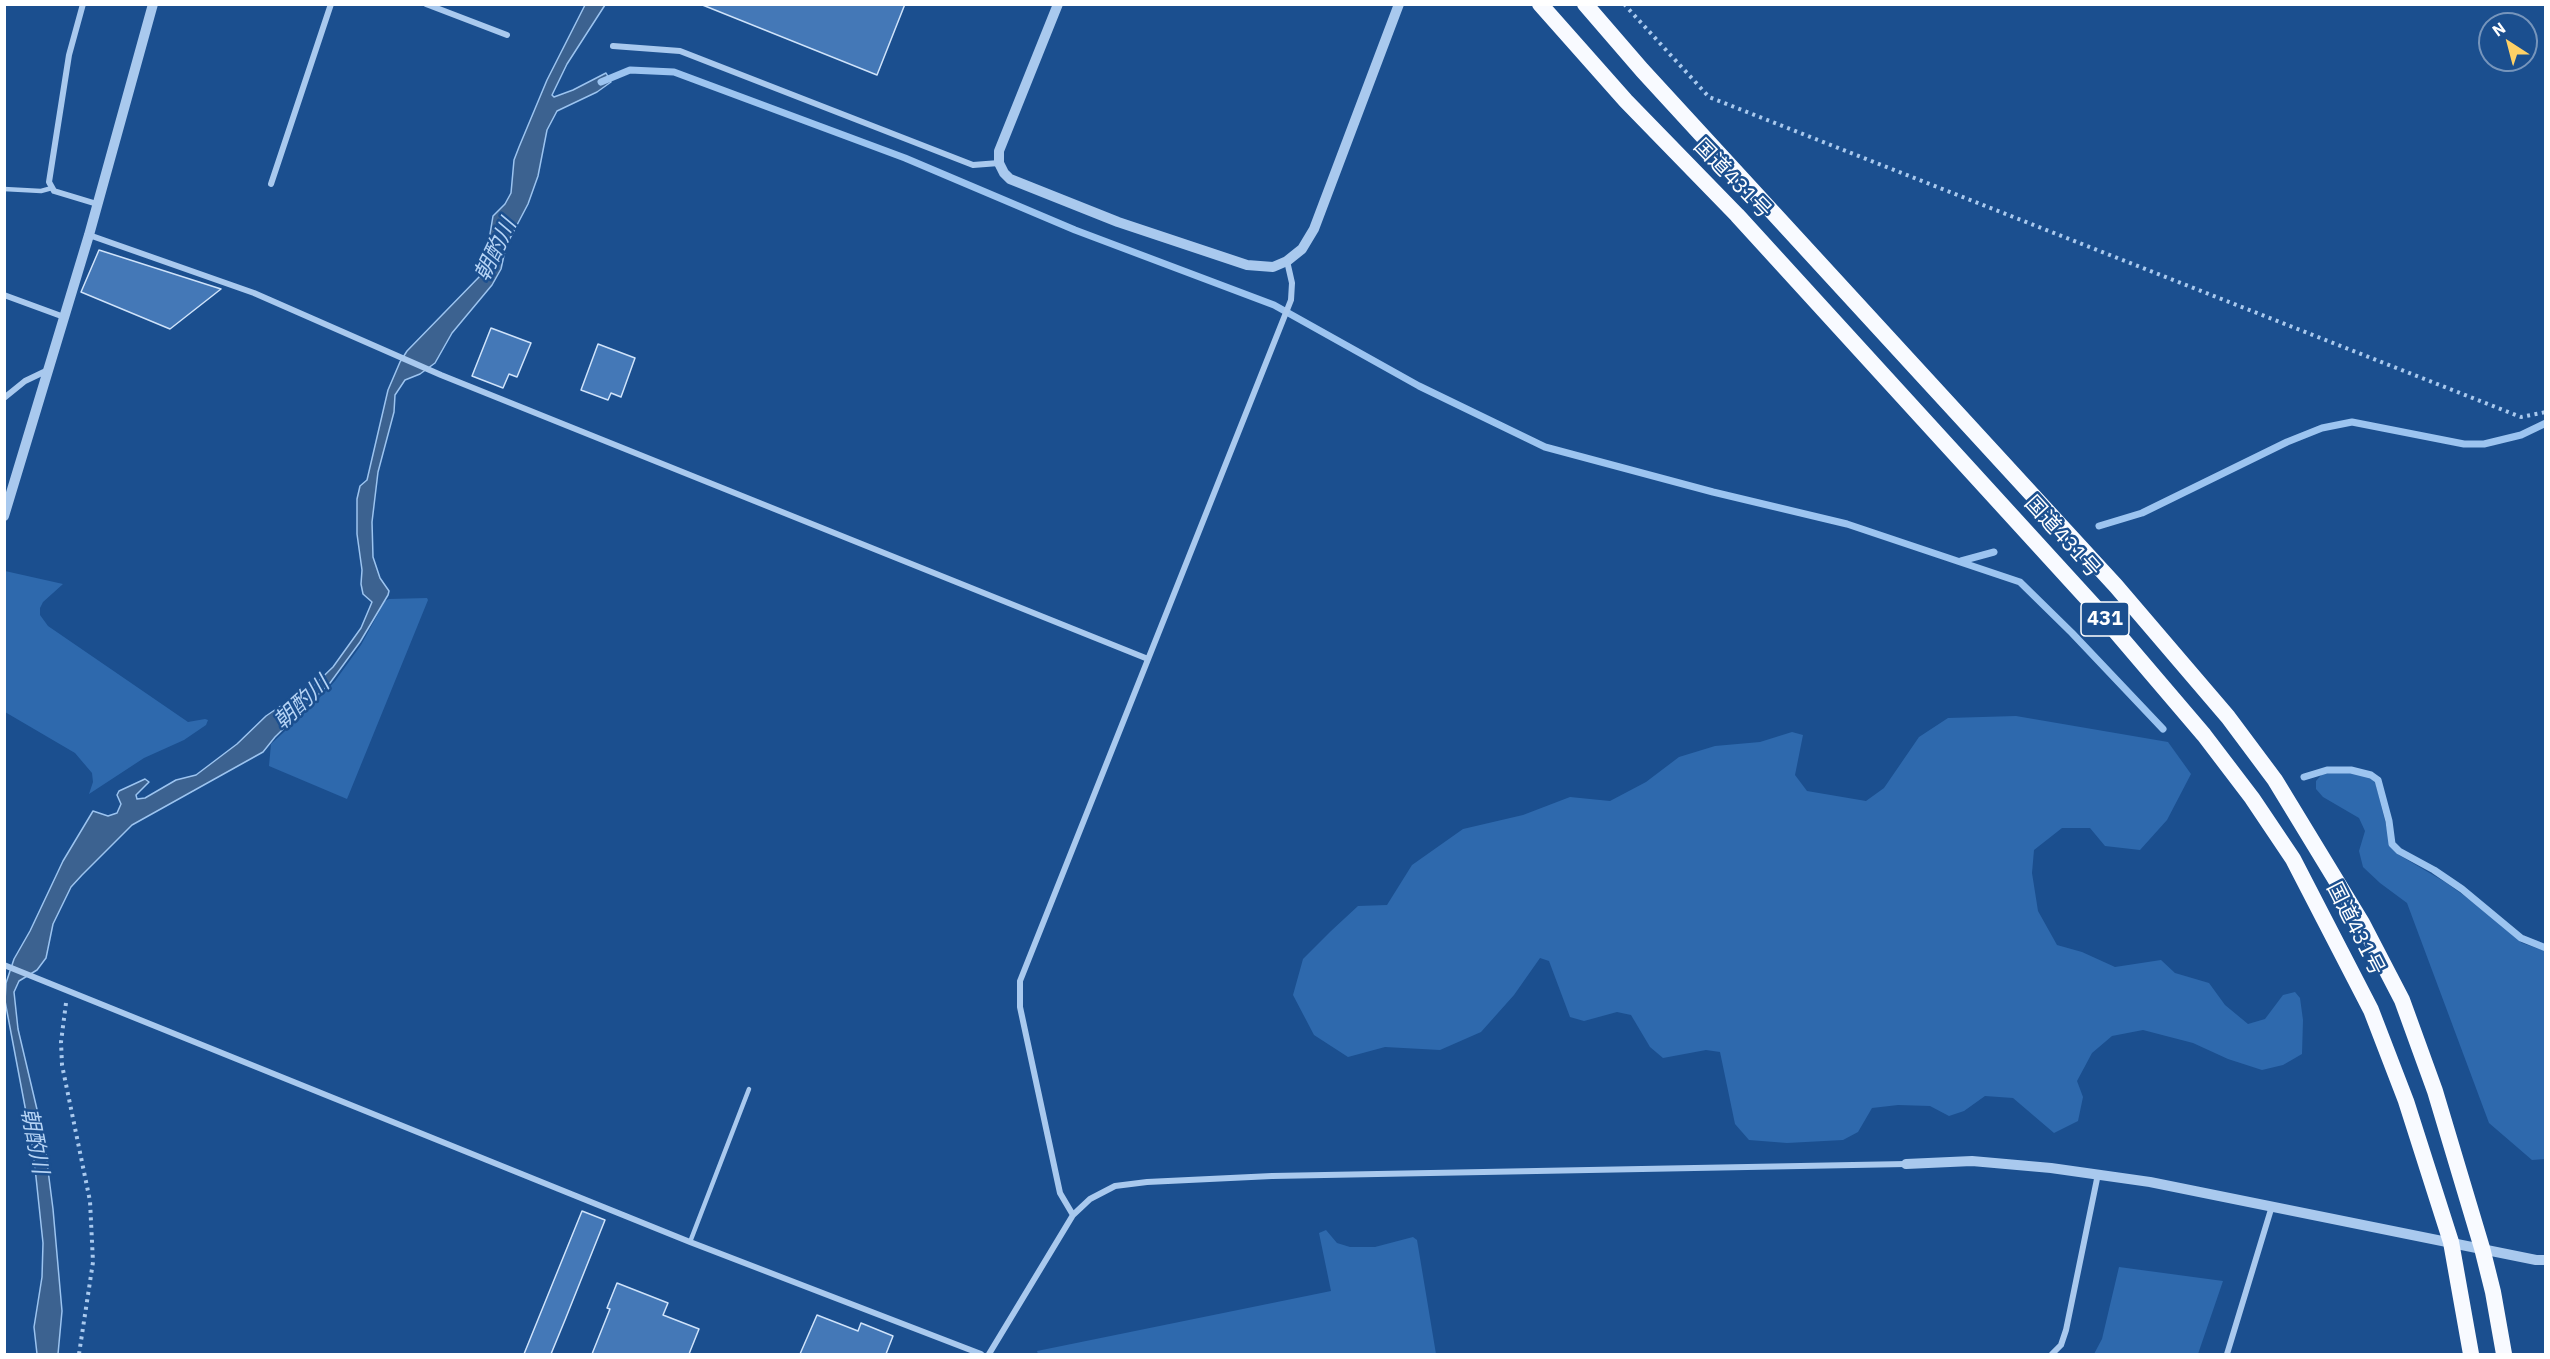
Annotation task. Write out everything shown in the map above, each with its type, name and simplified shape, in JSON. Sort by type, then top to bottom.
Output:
[{"type":"highway","name":"国道431号","points":[[1540,4],[1626,100],[1745,224],[2094,606],[2204,735],[2252,798],[2293,859],[2371,1010],[2418,1135],[2451,1242],[2471,1354]]},
{"type":"highway","name":"国道431号","points":[[1585,4],[1650,79],[2116,585],[2228,717],[2275,780],[2315,842],[2362,923],[2402,1000],[2434,1091],[2482,1248],[2504,1354]]},
{"type":"street","points":[[83,4],[69,55],[49,178],[52,188],[97,204]]},
{"type":"street","points":[[4,516],[89,235],[153,4]]},
{"type":"street","points":[[271,184],[331,4]]},
{"type":"street","points":[[426,4],[507,35]]},
{"type":"street","points":[[1058,4],[999,151],[999,163],[1004,173],[1010,179],[1118,222],[1247,265],[1273,267],[1287,261],[1302,249],[1314,229],[1399,4]]},
{"type":"street","points":[[613,46],[680,51],[973,165],[999,163]]},
{"type":"street","points":[[89,235],[254,293],[441,375],[1148,659]]},
{"type":"street","points":[[1073,1215],[1060,1193],[1020,1008],[1020,981],[1291,300],[1292,283],[1287,261]]},
{"type":"street","points":[[4,295],[64,317]]},
{"type":"street","points":[[4,398],[25,381],[48,370]]},
{"type":"street","points":[[4,965],[690,1242],[981,1354]]},
{"type":"street","points":[[990,1354],[1073,1215],[1103,1192],[1115,1186],[1147,1182],[1296,1176],[1972,1161],[2098,1174],[2150,1182],[2536,1260],[2546,1260]]},
{"type":"street","points":[[2052,1354],[2061,1345],[2066,1330],[2098,1174]]},
{"type":"street","points":[[2227,1354],[2272,1206]]},
{"type":"lane","points":[[4,189],[41,191],[52,188]]},
{"type":"lane","points":[[690,1242],[748,1089]]},
{"type":"path","points":[[1624,4],[1709,97],[2521,417],[2533,417],[2546,412]]},
{"type":"path","points":[[70,992],[63,1018],[62,1065],[90,1201],[93,1262],[79,1354]]},
{"type":"shaded area","points":[[5,571],[63,584],[43,602],[40,608],[40,615],[48,626],[188,722],[205,719],[208,720],[206,725],[184,740],[144,758],[89,794],[93,782],[92,773],[75,753],[5,712]]},
{"type":"shaded area","points":[[427,598],[347,799],[269,766],[271,744],[335,681],[361,645],[385,601]]},
{"type":"shaded area","points":[[2016,716],[2168,742],[2191,774],[2167,820],[2140,850],[2105,846],[2090,828],[2062,828],[2034,850],[2032,873],[2038,911],[2057,945],[2082,952],[2115,967],[2161,960],[2175,973],[2209,983],[2225,1005],[2248,1024],[2265,1019],[2283,995],[2295,992],[2300,998],[2303,1020],[2302,1054],[2283,1065],[2262,1070],[2228,1059],[2193,1043],[2143,1030],[2112,1036],[2092,1053],[2077,1081],[2083,1097],[2078,1121],[2054,1133],[2013,1098],[1985,1096],[1964,1111],[1949,1116],[1930,1106],[1898,1105],[1872,1108],[1858,1132],[1843,1140],[1787,1143],[1749,1140],[1735,1124],[1720,1052],[1706,1050],[1663,1058],[1650,1047],[1631,1015],[1617,1012],[1584,1021],[1570,1017],[1549,961],[1540,958],[1514,995],[1481,1032],[1440,1050],[1385,1047],[1348,1057],[1314,1035],[1293,995],[1303,959],[1331,931],[1358,906],[1387,905],[1412,865],[1463,829],[1523,815],[1570,797],[1610,801],[1646,782],[1679,757],[1715,746],[1760,742],[1792,732],[1803,735],[1795,775],[1807,791],[1866,801],[1884,788],[1919,737],[1948,718]]},
{"type":"shaded area","points":[[2352,772],[2369,776],[2375,781],[2391,845],[2399,855],[2445,882],[2483,909],[2522,943],[2545,951],[2545,1159],[2532,1160],[2489,1123],[2407,903],[2363,867],[2359,851],[2365,831],[2359,818],[2323,797],[2316,789],[2316,781],[2322,774]]},
{"type":"shaded area","points":[[1326,1230],[1337,1243],[1350,1247],[1375,1247],[1413,1237],[1417,1240],[1436,1354],[1038,1354],[1037,1351],[1331,1291],[1319,1233]]},
{"type":"shaded area","points":[[2119,1267],[2223,1281],[2198,1354],[2094,1354],[2102,1339]]},
{"type":"water","name":"朝酌川","points":[[585,5],[605,5],[567,64],[552,95],[554,97],[573,90],[606,73],[611,82],[597,92],[557,111],[547,130],[538,176],[528,204],[506,246],[501,269],[492,285],[452,333],[435,363],[420,374],[405,380],[395,395],[394,412],[378,472],[372,522],[373,557],[380,578],[389,591],[388,595],[360,642],[330,683],[275,737],[263,752],[132,825],[82,875],[71,887],[53,924],[46,958],[37,970],[19,981],[14,992],[18,1029],[44,1139],[62,1311],[58,1354],[37,1354],[34,1327],[42,1277],[43,1243],[33,1149],[5,1001],[6,983],[14,959],[63,861],[93,811],[108,816],[117,813],[121,804],[117,795],[119,791],[145,779],[149,782],[136,795],[137,799],[145,798],[176,780],[196,775],[237,744],[266,716],[285,703],[294,703],[302,697],[333,667],[361,628],[372,602],[363,594],[361,584],[357,499],[360,486],[367,480],[388,390],[407,351],[480,276],[486,258],[493,216],[505,204],[511,193],[514,160],[519,147],[547,80]]},
{"type":"building","points":[[700,4],[905,4],[877,75]]},
{"type":"building","points":[[99,250],[221,289],[170,329],[81,292]]},
{"type":"building","points":[[491,328],[531,343],[517,377],[509,374],[503,388],[472,376]]},
{"type":"building","points":[[598,344],[635,358],[621,397],[611,393],[608,400],[581,390]]},
{"type":"building","points":[[582,1211],[605,1220],[565,1320],[551,1354],[524,1354]]},
{"type":"building","points":[[617,1283],[668,1303],[663,1315],[699,1329],[689,1354],[592,1354],[610,1309],[607,1308]]},
{"type":"building","points":[[817,1315],[858,1331],[861,1323],[893,1336],[886,1354],[800,1354]]},
{"type":"waterway","points":[[601,82],[630,70],[674,72],[905,158],[1075,230],[1274,305],[1419,386],[1545,447],[1713,492],[1847,524],[2020,582],[2163,729]]},
{"type":"waterway","points":[[2099,526],[2142,513],[2287,442],[2322,428],[2352,422],[2464,444],[2484,444],[2521,435],[2546,423]]},
{"type":"waterway","points":[[1961,561],[1994,552]]},
{"type":"waterway","points":[[2304,777],[2327,770],[2351,770],[2371,775],[2378,780],[2389,821],[2392,844],[2399,851],[2434,870],[2462,889],[2521,938],[2546,948]]}]
